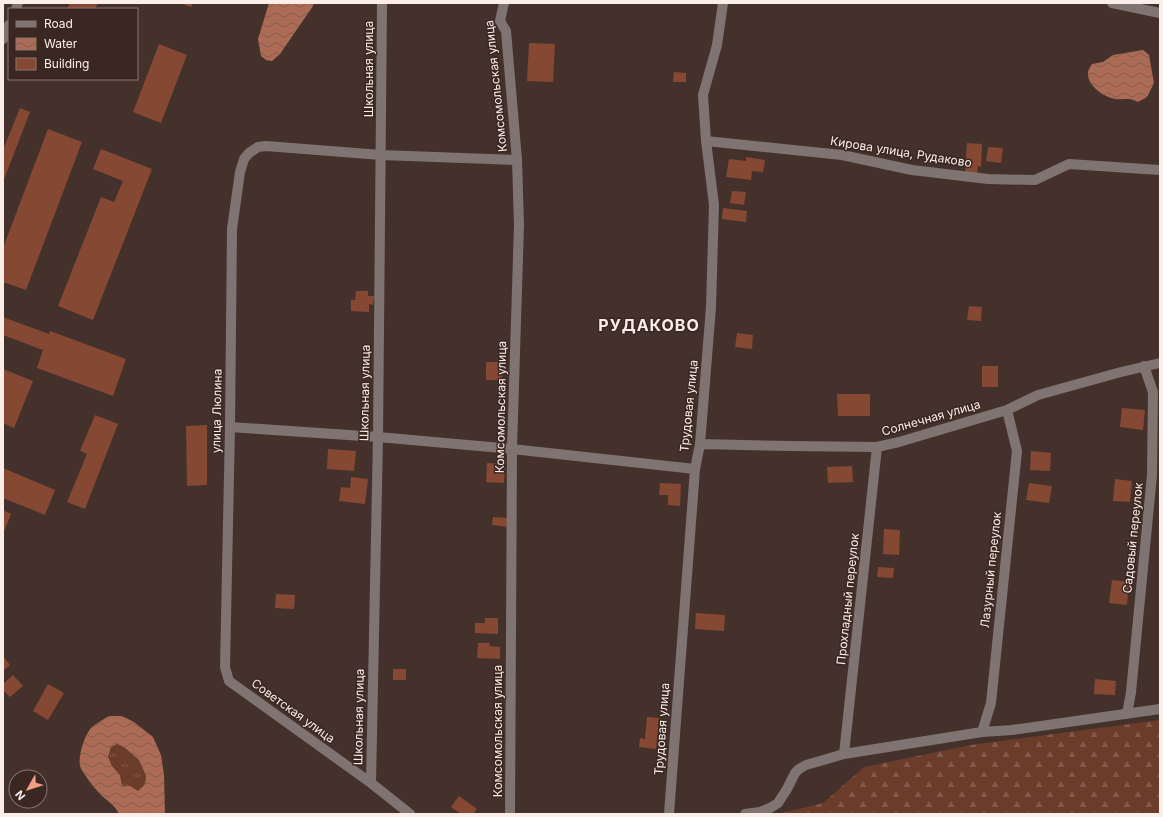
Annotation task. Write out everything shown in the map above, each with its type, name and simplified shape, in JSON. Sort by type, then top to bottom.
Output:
[{"type":"street","name":"Школьная улица","points":[[371,783],[378,437],[382,3]]},
{"type":"street","name":"Комсомольская улица","points":[[504,3],[500,21],[506,31],[517,160],[519,225],[512,448],[510,814]]},
{"type":"street","name":"Трудовая улица","points":[[669,814],[695,469],[700,444],[711,307],[714,205],[706,141],[703,95],[717,45],[723,3]]},
{"type":"street","points":[[1112,3],[1160,13]]},
{"type":"street","points":[[3,39],[8,27]]},
{"type":"street","name":"Кирова улица, Рудаково","points":[[706,141],[842,155],[912,170],[988,179],[1035,180],[1069,164],[1160,170]]},
{"type":"street","name":"улица Люлина","points":[[237,686],[229,681],[225,667],[233,223],[240,172],[244,159],[249,153],[258,147],[266,146],[381,155]]},
{"type":"street","points":[[381,155],[517,160]]},
{"type":"street","name":"Солнечная улица","points":[[700,444],[877,446],[900,442],[1007,410],[1038,395],[1160,363]]},
{"type":"street","name":"Садовый переулок","points":[[1127,714],[1131,692],[1152,475],[1153,392],[1144,366]]},
{"type":"street","name":"Лазурный переулок","points":[[982,732],[990,703],[1017,452],[1007,410]]},
{"type":"street","points":[[230,426],[512,448],[695,469]]},
{"type":"street","name":"Прохладный переулок","points":[[844,754],[877,446]]},
{"type":"street","name":"Советская улица","points":[[237,686],[371,783],[410,814]]},
{"type":"street","points":[[745,814],[760,812],[778,803],[783,797],[795,772],[799,769],[806,765],[844,754],[982,732],[1012,730],[1160,709]]},
{"type":"green space","points":[[1160,720],[1160,814],[778,814],[823,803],[864,767],[971,745]]},
{"type":"green space","points":[[117,744],[125,748],[139,760],[146,776],[145,784],[138,791],[130,786],[122,786],[120,775],[112,766],[108,757],[111,747]]},
{"type":"water","points":[[269,3],[314,3],[280,54],[272,61],[266,60],[261,56],[258,39]]},
{"type":"water","points":[[1143,50],[1149,55],[1154,83],[1147,97],[1138,102],[1129,99],[1111,98],[1097,90],[1090,82],[1088,73],[1092,64],[1103,62],[1113,55]]},
{"type":"water","points":[[109,716],[122,716],[134,722],[153,737],[161,755],[164,775],[165,814],[119,814],[98,792],[83,772],[80,766],[80,757],[86,736],[93,726]],"holes":[[[117,744],[125,748],[139,760],[146,776],[145,784],[138,791],[130,786],[122,786],[120,775],[112,766],[108,757],[111,747]]]},
{"type":"building","points":[[70,3],[98,3],[96,8],[68,8]]},
{"type":"building","points":[[180,3],[193,3],[191,7]]},
{"type":"building","points":[[529,43],[555,44],[553,82],[527,81]]},
{"type":"building","points":[[159,44],[187,55],[161,123],[133,112]]},
{"type":"building","points":[[674,72],[686,73],[686,82],[673,82]]},
{"type":"building","points":[[20,108],[30,112],[3,182],[3,150]]},
{"type":"building","points":[[48,129],[82,142],[26,290],[3,282],[3,248]]},
{"type":"building","points":[[967,143],[982,144],[981,167],[978,166],[977,174],[965,174]]},
{"type":"building","points":[[988,147],[1003,148],[1001,163],[986,161]]},
{"type":"building","points":[[101,149],[152,169],[93,320],[58,306],[101,197],[114,202],[123,181],[93,169]]},
{"type":"building","points":[[746,157],[765,160],[763,172],[752,171],[751,180],[726,177],[729,159],[746,161]]},
{"type":"building","points":[[732,191],[746,192],[744,205],[730,203]]},
{"type":"building","points":[[723,208],[747,211],[746,222],[722,219]]},
{"type":"building","points":[[356,291],[368,291],[368,296],[374,296],[373,305],[369,304],[369,312],[351,311],[351,300],[355,300]]},
{"type":"building","points":[[969,306],[982,307],[981,321],[967,320]]},
{"type":"building","points":[[3,317],[49,334],[50,331],[126,359],[113,396],[37,368],[43,350],[3,335]]},
{"type":"building","points":[[737,333],[753,335],[752,349],[735,347]]},
{"type":"building","points":[[486,362],[502,362],[502,380],[486,380]]},
{"type":"building","points":[[982,366],[998,366],[998,387],[982,387]]},
{"type":"building","points":[[3,369],[33,381],[14,428],[3,423]]},
{"type":"building","points":[[837,394],[870,394],[870,416],[838,416]]},
{"type":"building","points":[[1122,408],[1145,410],[1143,430],[1120,427]]},
{"type":"building","points":[[95,415],[118,424],[85,509],[67,502],[87,454],[80,451]]},
{"type":"building","points":[[207,425],[207,485],[187,486],[186,426]]},
{"type":"building","points":[[328,449],[356,451],[354,471],[327,469]]},
{"type":"building","points":[[1031,451],[1051,453],[1050,471],[1030,470]]},
{"type":"building","points":[[487,463],[505,464],[504,483],[486,482]]},
{"type":"building","points":[[852,466],[853,482],[828,483],[827,467]]},
{"type":"building","points":[[3,468],[55,490],[45,515],[3,498]]},
{"type":"building","points":[[351,477],[368,479],[365,504],[339,501],[341,487],[350,488]]},
{"type":"building","points":[[1115,479],[1132,481],[1130,502],[1113,501]]},
{"type":"building","points":[[660,483],[681,484],[680,506],[668,505],[668,495],[659,495]]},
{"type":"building","points":[[1029,483],[1052,486],[1049,503],[1026,500]]},
{"type":"building","points":[[3,510],[11,514],[3,534]]},
{"type":"building","points":[[493,517],[509,518],[508,527],[492,525]]},
{"type":"building","points":[[884,529],[900,530],[899,555],[883,554]]},
{"type":"building","points":[[878,567],[894,568],[893,578],[877,577]]},
{"type":"building","points":[[1112,580],[1129,582],[1127,605],[1109,603]]},
{"type":"building","points":[[276,594],[295,595],[294,609],[275,608]]},
{"type":"building","points":[[696,613],[725,615],[724,631],[695,629]]},
{"type":"building","points":[[485,618],[498,618],[498,634],[475,633],[475,623],[485,623]]},
{"type":"building","points":[[478,643],[490,643],[489,646],[500,647],[500,659],[477,658]]},
{"type":"building","points":[[3,656],[10,665],[3,671]]},
{"type":"building","points":[[393,669],[406,669],[406,680],[393,680]]},
{"type":"building","points":[[13,675],[23,686],[10,697],[3,690],[3,684]]},
{"type":"building","points":[[1095,679],[1116,681],[1115,695],[1094,694]]},
{"type":"building","points":[[48,684],[64,693],[48,720],[33,711]]},
{"type":"building","points":[[647,717],[659,718],[656,749],[639,747],[640,738],[645,739]]},
{"type":"building","points":[[459,796],[477,809],[473,814],[461,814],[451,807]]},
{"type":"district","name":"РУДАКОВО","points":[[649,325]]}]
